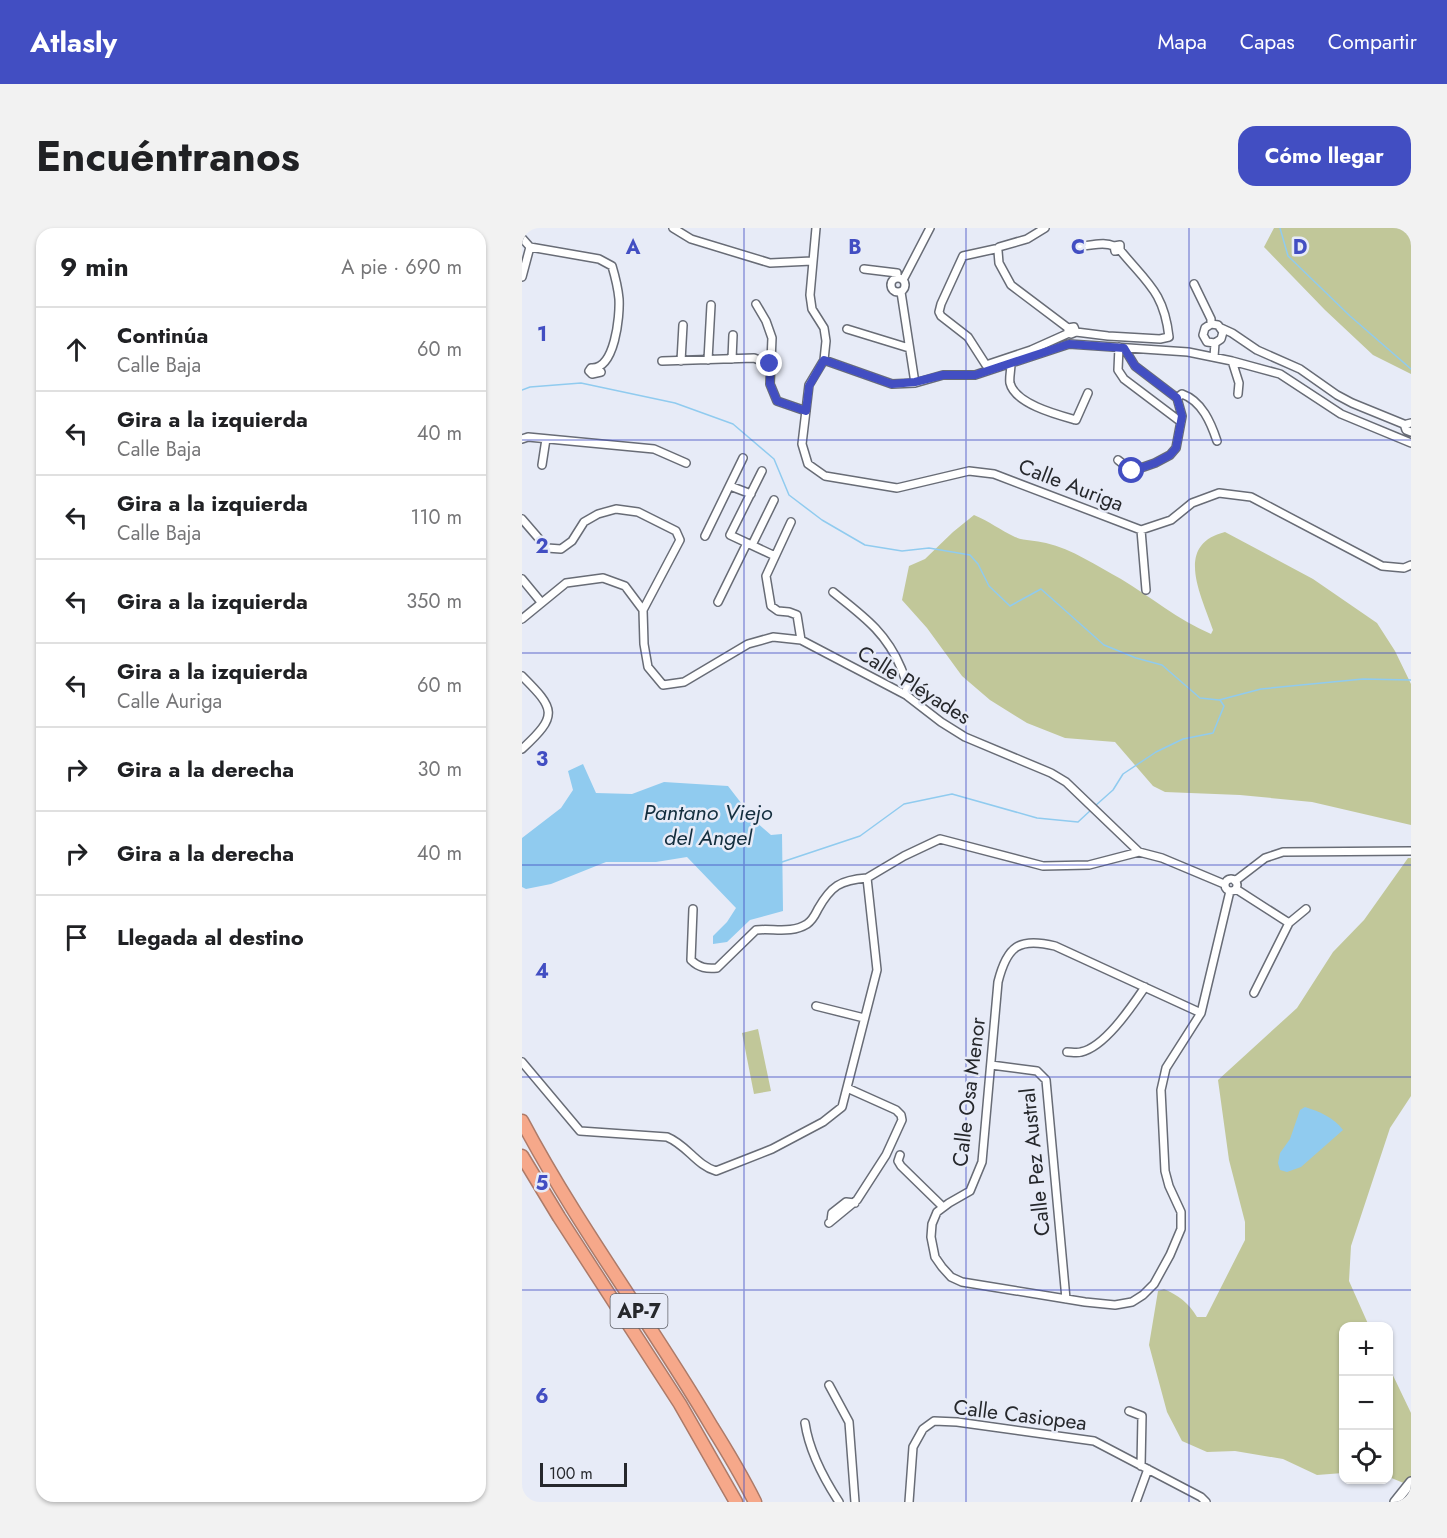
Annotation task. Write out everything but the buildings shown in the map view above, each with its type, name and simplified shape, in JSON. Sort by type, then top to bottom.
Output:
[{"type":"highway","name":"AP-7","points":[[522,1121],[594,1241],[695,1397],[755,1502]]},
{"type":"highway","name":"AP-7","points":[[522,1156],[680,1404],[736,1502]]},
{"type":"street","points":[[673,228],[692,238],[770,263],[812,261]]},
{"type":"street","points":[[816,228],[810,295],[812,309],[824,328],[826,341],[824,360],[892,384],[915,382],[943,375],[975,375],[1072,344],[1188,352],[1280,374],[1341,414],[1411,443]]},
{"type":"street","points":[[900,279],[930,228]]},
{"type":"street","points":[[1045,228],[1027,240],[963,256],[941,304],[939,312],[941,316],[974,344],[986,364],[1031,350],[1071,332],[1160,339],[1168,337],[1167,318],[1152,284],[1117,248],[1108,243],[1089,246],[1075,245]]},
{"type":"street","points":[[522,238],[530,247],[599,259],[612,266],[619,298],[617,332],[609,357],[599,367],[589,370],[592,374],[601,372]]},
{"type":"street","points":[[522,277],[530,247]]},
{"type":"street","points":[[997,249],[999,263],[1011,285],[1071,332],[1072,344]]},
{"type":"street","points":[[864,269],[897,273],[905,287],[901,292],[915,382]]},
{"type":"street","points":[[900,279],[894,279],[891,287],[901,292]]},
{"type":"street","points":[[1194,284],[1211,319],[1211,324],[1203,332],[1211,343],[1214,357]]},
{"type":"street","points":[[756,304],[766,321],[772,338],[770,384],[777,401],[806,411]]},
{"type":"street","points":[[708,360],[711,305]]},
{"type":"street","points":[[1211,324],[1232,333],[1257,350],[1300,369],[1352,403],[1408,424],[1406,430],[1411,432]]},
{"type":"street","points":[[681,361],[683,325]]},
{"type":"street","points":[[1205,356],[1211,343],[1221,339],[1223,332],[1221,328]]},
{"type":"street","points":[[847,329],[909,348]]},
{"type":"street","points":[[732,359],[733,335]]},
{"type":"street","points":[[1118,460],[1132,471],[1170,455],[1176,448],[1182,416],[1177,398],[1135,366],[1122,347]]},
{"type":"street","points":[[1122,347],[1118,370],[1124,379],[1181,422]]},
{"type":"street","points":[[662,361],[754,358],[770,364]]},
{"type":"street","name":"Calle Auriga","points":[[824,360],[809,386],[802,444],[808,464],[825,476],[897,488],[969,471],[994,474],[1141,530],[1171,520],[1192,503],[1219,493],[1251,497],[1382,566],[1404,568],[1411,565]]},
{"type":"street","points":[[1232,361],[1239,383],[1238,394]]},
{"type":"street","points":[[1011,364],[1010,383],[1015,393],[1049,411],[1076,420],[1088,393]]},
{"type":"street","points":[[1177,398],[1182,394],[1196,403],[1208,416],[1217,441]]},
{"type":"street","points":[[522,439],[528,437],[654,449],[686,463]]},
{"type":"street","points":[[542,465],[546,439]]},
{"type":"street","points":[[705,536],[743,458]]},
{"type":"street","points":[[762,471],[730,535],[774,556]]},
{"type":"street","points":[[729,486],[751,494]]},
{"type":"street","points":[[718,602],[774,500]]},
{"type":"street","points":[[522,519],[547,548],[561,549],[572,540],[585,522],[598,514],[616,509],[638,512],[676,531],[680,540],[643,610],[625,586],[603,578],[566,583],[522,619]]},
{"type":"street","points":[[790,522],[766,576],[771,606],[777,611],[797,615],[801,639]]},
{"type":"street","points":[[1141,530],[1146,590]]},
{"type":"street","points":[[522,579],[541,602]]},
{"type":"street","points":[[834,592],[874,625],[889,644],[908,686],[906,695]]},
{"type":"street","name":"Calle Pléyades","points":[[643,610],[644,644],[648,667],[663,685],[684,682],[748,644],[773,637],[801,639],[906,695],[965,737],[1051,773],[1066,782],[1139,852]]},
{"type":"street","points":[[522,676],[549,707],[548,718],[522,748]]},
{"type":"street","points":[[693,909],[691,960],[702,968],[717,968],[756,930],[789,930],[803,926],[813,919],[827,894],[834,887],[849,880],[867,878],[940,838],[1043,866],[1089,865],[1139,852],[1162,858],[1224,884],[1226,889],[1234,887],[1265,858],[1283,852],[1411,851]]},
{"type":"street","points":[[522,1062],[580,1131],[667,1137],[678,1141],[702,1166],[716,1171],[771,1149],[824,1122],[842,1107],[877,970],[867,878]]},
{"type":"street","points":[[1224,884],[1230,879],[1234,887],[1289,923]]},
{"type":"street","points":[[900,1155],[898,1161],[901,1166],[943,1207],[937,1212],[932,1224],[931,1237],[935,1257],[951,1277],[962,1282],[1115,1305],[1132,1302],[1143,1295],[1154,1284],[1181,1229],[1181,1212],[1165,1171],[1161,1090],[1166,1068],[1201,1013],[1234,887]]},
{"type":"street","points":[[1254,993],[1289,923],[1306,909]]},
{"type":"street","name":"Calle Osa Menor","points":[[943,1207],[969,1191],[982,1162],[998,982],[1004,961],[1016,947],[1036,941],[1055,946],[1201,1013]]},
{"type":"street","points":[[1067,1052],[1082,1052],[1104,1038],[1127,1015],[1145,987]]},
{"type":"street","points":[[816,1006],[864,1018]]},
{"type":"street","name":"Calle Pez Austral","points":[[991,1065],[1037,1071],[1046,1080],[1066,1299]]},
{"type":"street","points":[[830,1222],[855,1203],[886,1155],[902,1120],[896,1110],[847,1088]]},
{"type":"street","points":[[829,1384],[849,1422],[855,1502]]},
{"type":"street","points":[[1129,1411],[1142,1416],[1145,1468],[1136,1502]]},
{"type":"street","name":"Calle Casiopea","points":[[909,1502],[913,1447],[923,1429],[934,1421],[957,1422],[1094,1441],[1206,1502]]},
{"type":"street","points":[[805,1422],[807,1438],[839,1502]]},
{"type":"street","points":[[1395,1502],[1411,1482]]},
{"type":"green space","points":[[1274,228],[1411,228],[1411,374],[1373,355],[1325,310],[1264,247]]},
{"type":"green space","points":[[974,515],[1015,537],[1046,543],[1075,554],[1121,579],[1187,622],[1211,634],[1213,630],[1198,587],[1195,560],[1200,548],[1209,539],[1225,532],[1313,579],[1377,623],[1395,651],[1411,684],[1411,825],[1312,802],[1240,795],[1165,792],[1153,786],[1115,742],[1065,738],[1027,723],[990,700],[962,676],[927,628],[902,600],[909,566],[925,559]]},
{"type":"green space","points":[[1408,858],[1411,858],[1411,1096],[1390,1128],[1351,1246],[1349,1281],[1367,1322],[1339,1322],[1339,1473],[1317,1475],[1283,1459],[1235,1451],[1207,1452],[1182,1441],[1167,1412],[1149,1345],[1158,1291],[1164,1289],[1174,1294],[1187,1303],[1197,1317],[1206,1317],[1245,1240],[1245,1222],[1229,1160],[1218,1080],[1297,1008],[1333,952],[1364,920]]},
{"type":"green space","points":[[758,1029],[771,1091],[754,1094],[742,1033]]},
{"type":"green space","points":[[1393,1375],[1411,1413],[1411,1478],[1406,1484],[1393,1479]]},
{"type":"water","name":"Pantano Viejo del Angel","points":[[583,764],[596,793],[632,794],[664,782],[728,786],[755,821],[771,835],[782,834],[783,911],[750,920],[727,942],[713,944],[713,936],[727,922],[736,908],[687,857],[656,862],[606,862],[551,884],[526,889],[522,887],[522,838],[561,808],[573,790],[568,771]]},
{"type":"water","points":[[1305,1107],[1331,1119],[1343,1130],[1301,1167],[1287,1172],[1280,1170],[1278,1163],[1280,1153],[1290,1139],[1300,1110]]},
{"type":"waterway","points":[[1280,228],[1288,256],[1350,316],[1411,369]]},
{"type":"waterway","points":[[522,390],[530,387],[581,383],[675,403],[733,424],[774,459],[789,495],[822,520],[865,545],[902,551],[929,548],[970,555],[978,564],[989,586],[1010,606],[1041,589],[1104,645],[1136,658],[1162,665],[1200,698],[1219,700],[1261,689],[1363,679],[1411,680]]},
{"type":"waterway","points":[[1095,806],[1113,790],[1123,774],[1156,752],[1183,739],[1213,733],[1224,706],[1220,700]]},
{"type":"waterway","points":[[782,862],[860,836],[904,804],[952,794],[1037,818],[1078,822],[1092,809]]},
{"type":"route","points":[[770,364],[770,384],[777,401],[806,411],[809,386],[824,360],[892,384],[915,382],[943,375],[975,375],[1069,344],[1124,348],[1135,366],[1177,398],[1182,416],[1176,448],[1170,455],[1132,471]]}]
